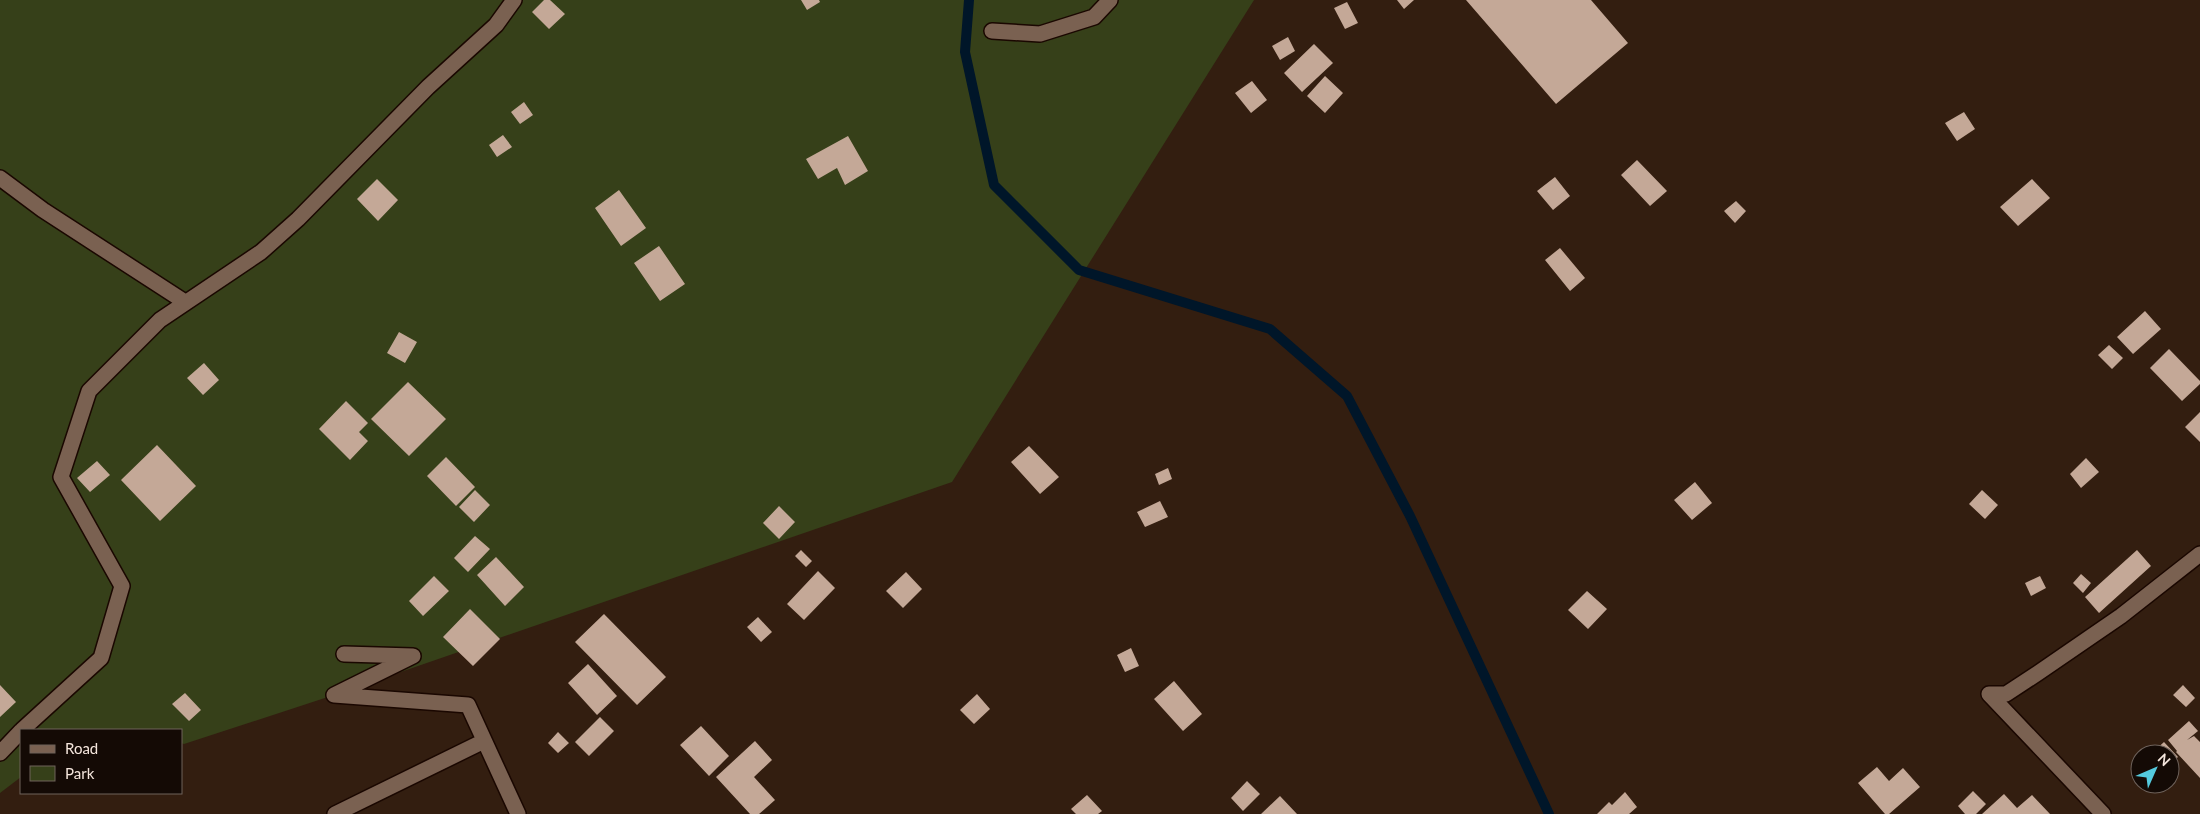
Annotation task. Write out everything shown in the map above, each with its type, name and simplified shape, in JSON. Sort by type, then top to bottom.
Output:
[{"type":"street","points":[[24,729],[101,658],[122,586],[61,477],[89,391],[160,320],[260,252],[298,218],[428,87],[496,25],[514,0]]},
{"type":"street","points":[[992,31],[1040,34],[1094,17],[1110,0]]},
{"type":"street","points":[[0,178],[43,210],[185,302]]},
{"type":"street","points":[[2103,814],[1989,694],[2006,694],[2038,673],[2121,616],[2200,554]]},
{"type":"street","points":[[344,654],[413,656],[334,695],[468,705],[518,814]]},
{"type":"street","points":[[0,753],[20,733]]},
{"type":"street","points":[[335,814],[484,742]]},
{"type":"green space","points":[[0,0],[1254,0],[952,482],[334,695],[184,744],[182,743],[182,729],[20,729],[20,778],[0,793]]},
{"type":"building","points":[[544,0],[550,0],[565,14],[549,29],[532,12]]},
{"type":"building","points":[[801,0],[819,0],[820,2],[807,10]]},
{"type":"building","points":[[1397,0],[1414,0],[1404,9]]},
{"type":"building","points":[[1466,0],[1591,0],[1628,43],[1556,104]]},
{"type":"building","points":[[1347,2],[1358,23],[1345,29],[1334,8]]},
{"type":"building","points":[[1288,37],[1295,51],[1280,60],[1272,46]]},
{"type":"building","points":[[1314,44],[1333,63],[1302,92],[1284,73]]},
{"type":"building","points":[[1325,76],[1343,93],[1325,113],[1307,96]]},
{"type":"building","points":[[1252,81],[1267,100],[1251,113],[1235,93]]},
{"type":"building","points":[[524,102],[533,115],[520,124],[511,112]]},
{"type":"building","points":[[1964,112],[1975,129],[1957,141],[1945,123]]},
{"type":"building","points":[[503,135],[512,147],[497,157],[489,145]]},
{"type":"building","points":[[848,136],[868,171],[845,185],[837,168],[818,179],[806,159]]},
{"type":"building","points":[[1637,160],[1667,191],[1650,206],[1621,175]]},
{"type":"building","points":[[1555,177],[1570,196],[1553,210],[1537,191]]},
{"type":"building","points":[[377,179],[398,200],[378,221],[357,199]]},
{"type":"building","points":[[2032,179],[2050,198],[2018,226],[2000,207]]},
{"type":"building","points":[[619,190],[646,228],[621,246],[595,208]]},
{"type":"building","points":[[1736,201],[1746,211],[1735,223],[1724,211]]},
{"type":"building","points":[[659,246],[685,284],[660,301],[634,263]]},
{"type":"building","points":[[1560,248],[1585,278],[1570,291],[1545,260]]},
{"type":"building","points":[[2145,311],[2161,329],[2133,354],[2117,337]]},
{"type":"building","points":[[399,332],[417,342],[405,363],[387,353]]},
{"type":"building","points":[[2109,345],[2123,358],[2112,369],[2098,355]]},
{"type":"building","points":[[2169,349],[2200,381],[2200,384],[2182,401],[2150,368]]},
{"type":"building","points":[[204,363],[219,380],[203,395],[187,378]]},
{"type":"building","points":[[408,382],[446,419],[409,456],[371,419]]},
{"type":"building","points":[[346,401],[368,423],[359,432],[368,441],[350,460],[319,429]]},
{"type":"building","points":[[2200,412],[2200,442],[2185,427]]},
{"type":"building","points":[[157,445],[196,486],[160,521],[121,480]]},
{"type":"building","points":[[1029,446],[1059,477],[1040,494],[1011,462]]},
{"type":"building","points":[[446,457],[475,487],[456,506],[427,476]]},
{"type":"building","points":[[2086,458],[2099,472],[2081,488],[2070,474]]},
{"type":"building","points":[[97,461],[110,475],[90,492],[77,478]]},
{"type":"building","points":[[1168,468],[1172,479],[1159,485],[1155,474]]},
{"type":"building","points":[[1695,482],[1712,503],[1692,520],[1674,500]]},
{"type":"building","points":[[475,490],[490,505],[474,522],[459,507]]},
{"type":"building","points":[[1982,490],[1998,505],[1985,519],[1969,504]]},
{"type":"building","points":[[1160,501],[1168,517],[1145,527],[1137,512]]},
{"type":"building","points":[[779,506],[795,522],[779,539],[763,523]]},
{"type":"building","points":[[475,536],[490,549],[468,572],[454,558]]},
{"type":"building","points":[[801,550],[812,561],[806,567],[795,556]]},
{"type":"building","points":[[2137,550],[2151,566],[2099,613],[2085,597]]},
{"type":"building","points":[[496,557],[524,587],[505,606],[477,575]]},
{"type":"building","points":[[818,571],[835,588],[804,620],[787,604]]},
{"type":"building","points":[[906,572],[922,589],[903,608],[886,591]]},
{"type":"building","points":[[2081,574],[2091,583],[2083,593],[2073,583]]},
{"type":"building","points":[[434,576],[449,591],[423,616],[409,601]]},
{"type":"building","points":[[2040,576],[2046,588],[2031,596],[2025,583]]},
{"type":"building","points":[[1587,591],[1607,609],[1588,629],[1568,610]]},
{"type":"building","points":[[470,609],[500,639],[473,666],[443,637]]},
{"type":"building","points":[[604,614],[666,677],[637,705],[575,642]]},
{"type":"building","points":[[758,617],[772,632],[761,642],[747,627]]},
{"type":"building","points":[[1131,648],[1139,666],[1125,672],[1117,655]]},
{"type":"building","points":[[588,664],[617,696],[597,715],[568,683]]},
{"type":"building","points":[[1174,681],[1202,714],[1183,731],[1154,699]]},
{"type":"building","points":[[0,685],[16,702],[0,717]]},
{"type":"building","points":[[2183,685],[2195,698],[2186,707],[2173,695]]},
{"type":"building","points":[[185,693],[201,710],[189,721],[172,704]]},
{"type":"building","points":[[977,694],[990,709],[974,724],[960,710]]},
{"type":"building","points":[[600,717],[614,731],[589,756],[575,742]]},
{"type":"building","points":[[2189,721],[2198,731],[2187,740],[2194,736],[2200,742],[2200,778],[2180,756],[2180,744],[2171,744],[2168,740]]},
{"type":"building","points":[[701,726],[729,756],[709,776],[680,745]]},
{"type":"building","points":[[558,732],[569,743],[558,753],[548,743]]},
{"type":"building","points":[[755,741],[772,760],[754,777],[775,800],[759,814],[750,814],[716,777]]},
{"type":"building","points":[[1877,767],[1889,781],[1903,768],[1920,787],[1889,814],[1885,814],[1858,783]]},
{"type":"building","points":[[1247,781],[1260,794],[1243,811],[1231,798]]},
{"type":"building","points":[[1973,791],[1986,804],[1976,814],[1965,814],[1958,806]]},
{"type":"building","points":[[1625,792],[1637,807],[1629,814],[1597,814],[1609,802],[1612,805]]},
{"type":"building","points":[[2004,794],[2017,808],[2032,795],[2050,814],[1982,814]]},
{"type":"building","points":[[1087,795],[1102,811],[1098,814],[1076,814],[1071,809]]},
{"type":"building","points":[[1280,796],[1297,814],[1261,814]]},
{"type":"waterway","points":[[969,0],[965,52],[994,185],[1079,270],[1270,329],[1347,396],[1410,516],[1549,814]]}]
